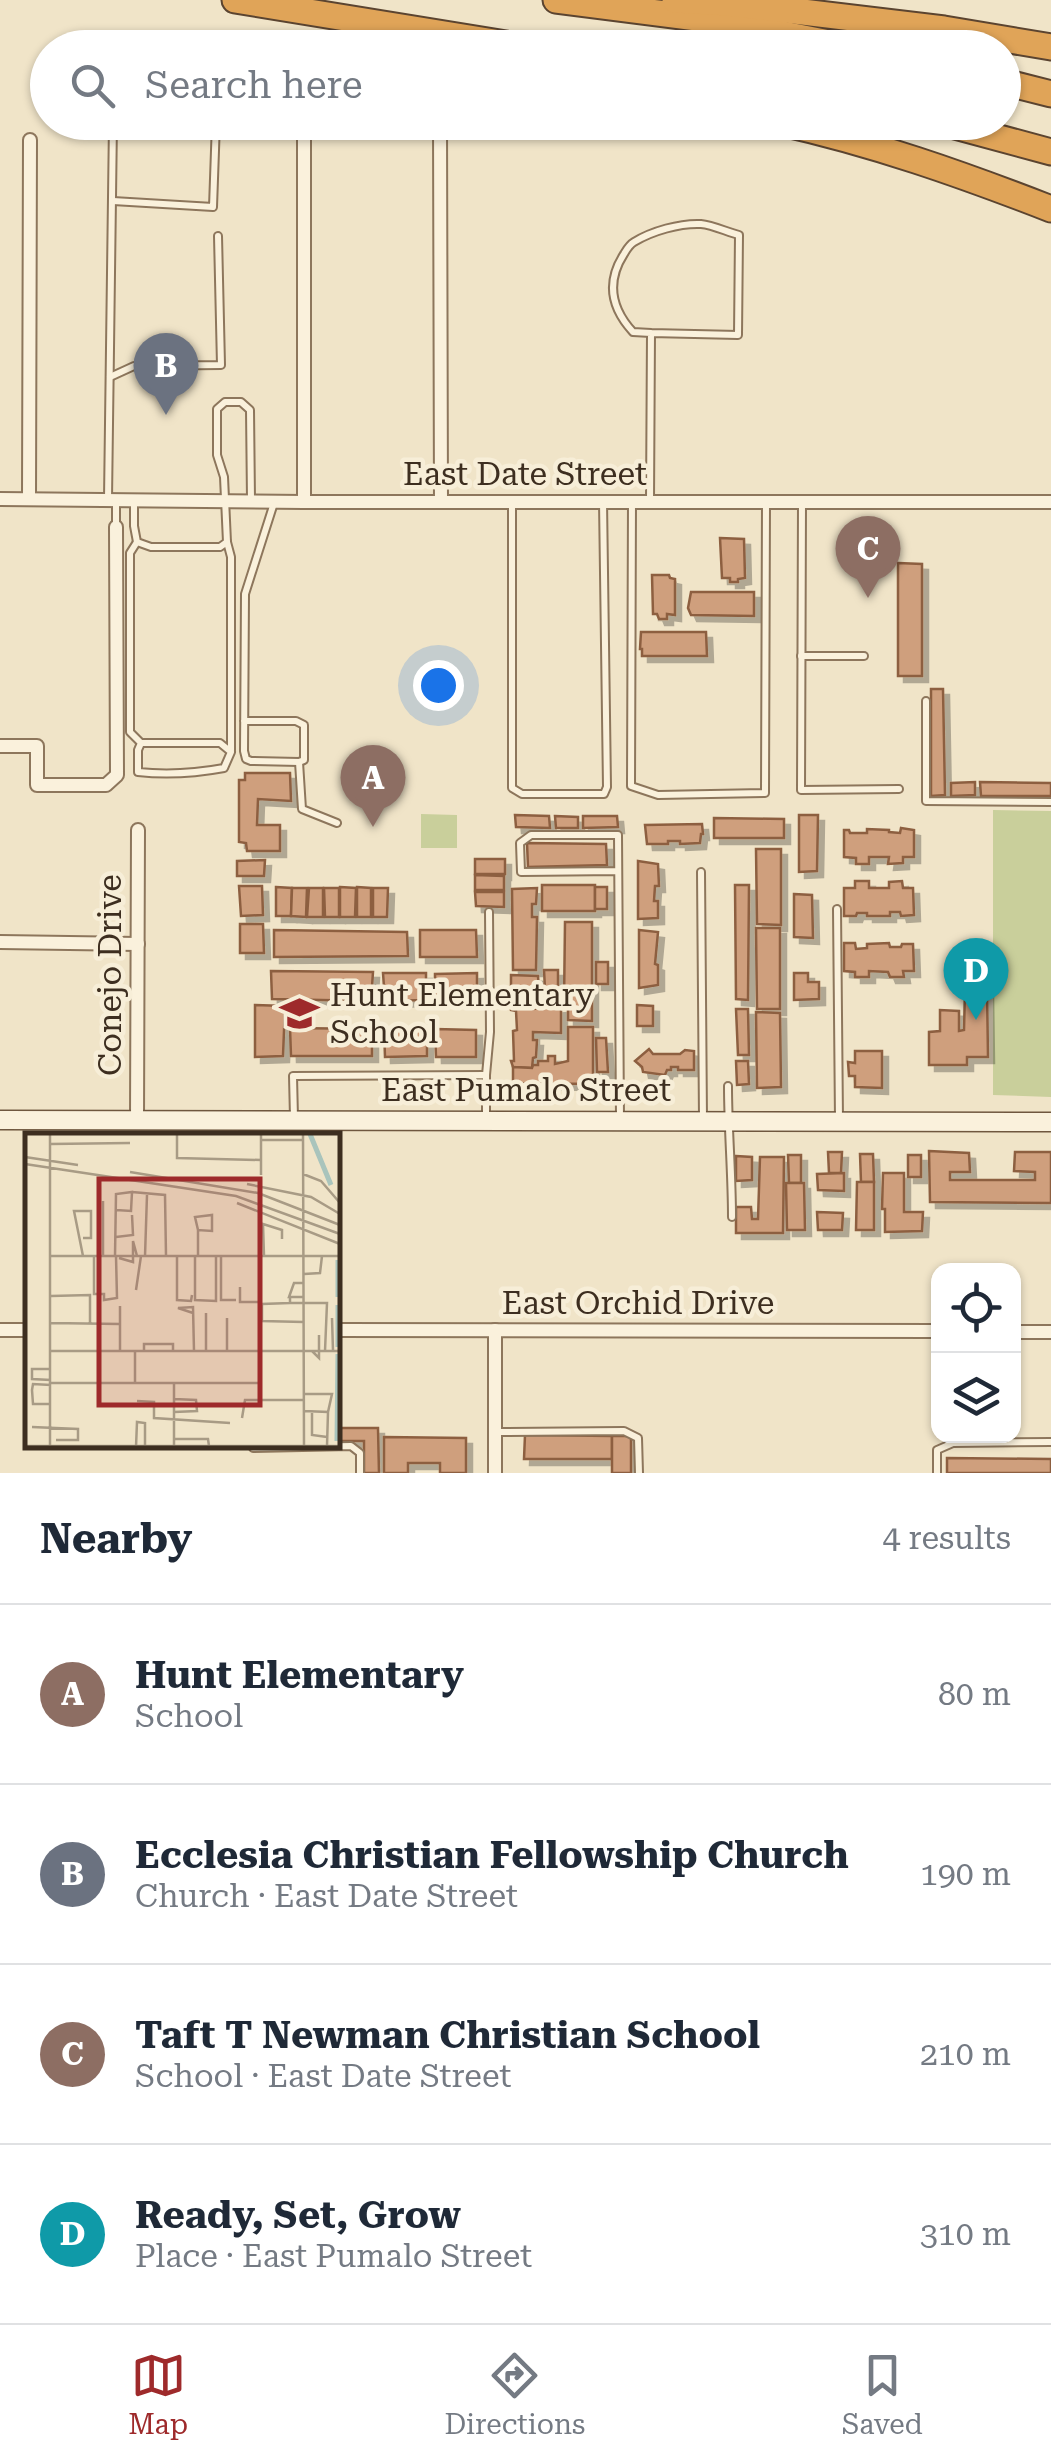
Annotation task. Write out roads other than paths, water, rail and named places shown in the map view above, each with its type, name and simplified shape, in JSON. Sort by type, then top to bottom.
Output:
[{"type":"highway","points":[[235,0],[424,30]]},
{"type":"highway","points":[[556,0],[705,18],[765,30]]},
{"type":"highway","points":[[675,0],[950,30]]},
{"type":"highway","points":[[360,19],[399,30]]},
{"type":"highway","points":[[1021,41],[1051,46]]},
{"type":"highway","points":[[1021,86],[1051,94]]},
{"type":"highway","points":[[850,140],[956,172],[1051,209]]},
{"type":"highway","points":[[1007,140],[1051,152]]},
{"type":"street","points":[[29,499],[30,140]]},
{"type":"street","points":[[304,140],[304,502]]},
{"type":"street","points":[[440,140],[442,500]]},
{"type":"street","name":"East Date Street","points":[[0,499],[1051,502]]},
{"type":"street","points":[[0,746],[36,746],[36,786],[106,785],[117,774],[116,527]]},
{"type":"street","name":"Conejo Drive","points":[[137,1120],[138,830]]},
{"type":"street","points":[[0,942],[138,944]]},
{"type":"street","name":"East Pumalo Street","points":[[0,1120],[137,1120],[238,1127],[294,1119],[1051,1122]]},
{"type":"street","name":"East Orchid Drive","points":[[340,1330],[931,1332]]},
{"type":"street","points":[[494,1473],[495,1330]]},
{"type":"street","points":[[1021,1332],[1051,1332]]},
{"type":"lane","points":[[113,140],[110,377],[116,527]]},
{"type":"lane","points":[[113,201],[213,207],[215,140]]},
{"type":"lane","points":[[703,224],[739,235],[738,335],[651,333],[633,332],[621,319],[614,299],[612,283],[631,244],[667,228],[703,224]]},
{"type":"lane","points":[[110,377],[134,366],[221,365],[218,236]]},
{"type":"lane","points":[[650,501],[651,333]]},
{"type":"lane","points":[[141,743],[138,772],[224,768],[231,752],[231,557],[224,476],[217,455],[218,410],[226,402],[240,402],[250,410],[252,501]]},
{"type":"lane","points":[[134,500],[136,542],[130,553],[130,732],[141,743],[220,742],[231,752]]},
{"type":"lane","points":[[512,501],[512,788],[522,794],[604,794],[607,787],[603,501]]},
{"type":"lane","points":[[632,501],[631,786],[658,795],[766,793],[766,501]]},
{"type":"lane","points":[[802,501],[801,790],[898,789]]},
{"type":"lane","points":[[244,721],[296,721],[304,725],[304,760],[246,758],[244,721],[245,594],[274,502]]},
{"type":"lane","points":[[136,542],[151,547],[220,547],[227,542]]},
{"type":"lane","points":[[801,656],[864,656]]},
{"type":"lane","points":[[926,701],[926,802],[1051,802]]},
{"type":"lane","points":[[299,762],[302,809],[337,823]]},
{"type":"lane","points":[[618,871],[521,872],[520,844],[531,835],[618,834],[620,1120]]},
{"type":"lane","points":[[701,872],[704,1120]]},
{"type":"lane","points":[[837,908],[839,1121]]},
{"type":"lane","points":[[486,1120],[490,912]]},
{"type":"lane","points":[[294,1119],[293,1076],[486,1076]]},
{"type":"lane","points":[[728,1086],[732,1217]]},
{"type":"lane","points":[[494,1432],[624,1431],[638,1438],[639,1473]]},
{"type":"lane","points":[[938,1473],[938,1450],[953,1443],[1051,1442]]},
{"type":"lane","points":[[340,1446],[350,1446],[360,1453],[360,1473]]},
{"type":"place","name":"Ecclesia Christian Fellowship Church","points":[[166,415]]},
{"type":"place","name":"Taft T Newman Christian School","points":[[868,598]]},
{"type":"place","name":"Hunt Elementary","points":[[373,827]]},
{"type":"place","name":"Hunt Elementary School","points":[[300,1013]]},
{"type":"place","name":"Ready, Set, Grow","points":[[976,1020]]}]
